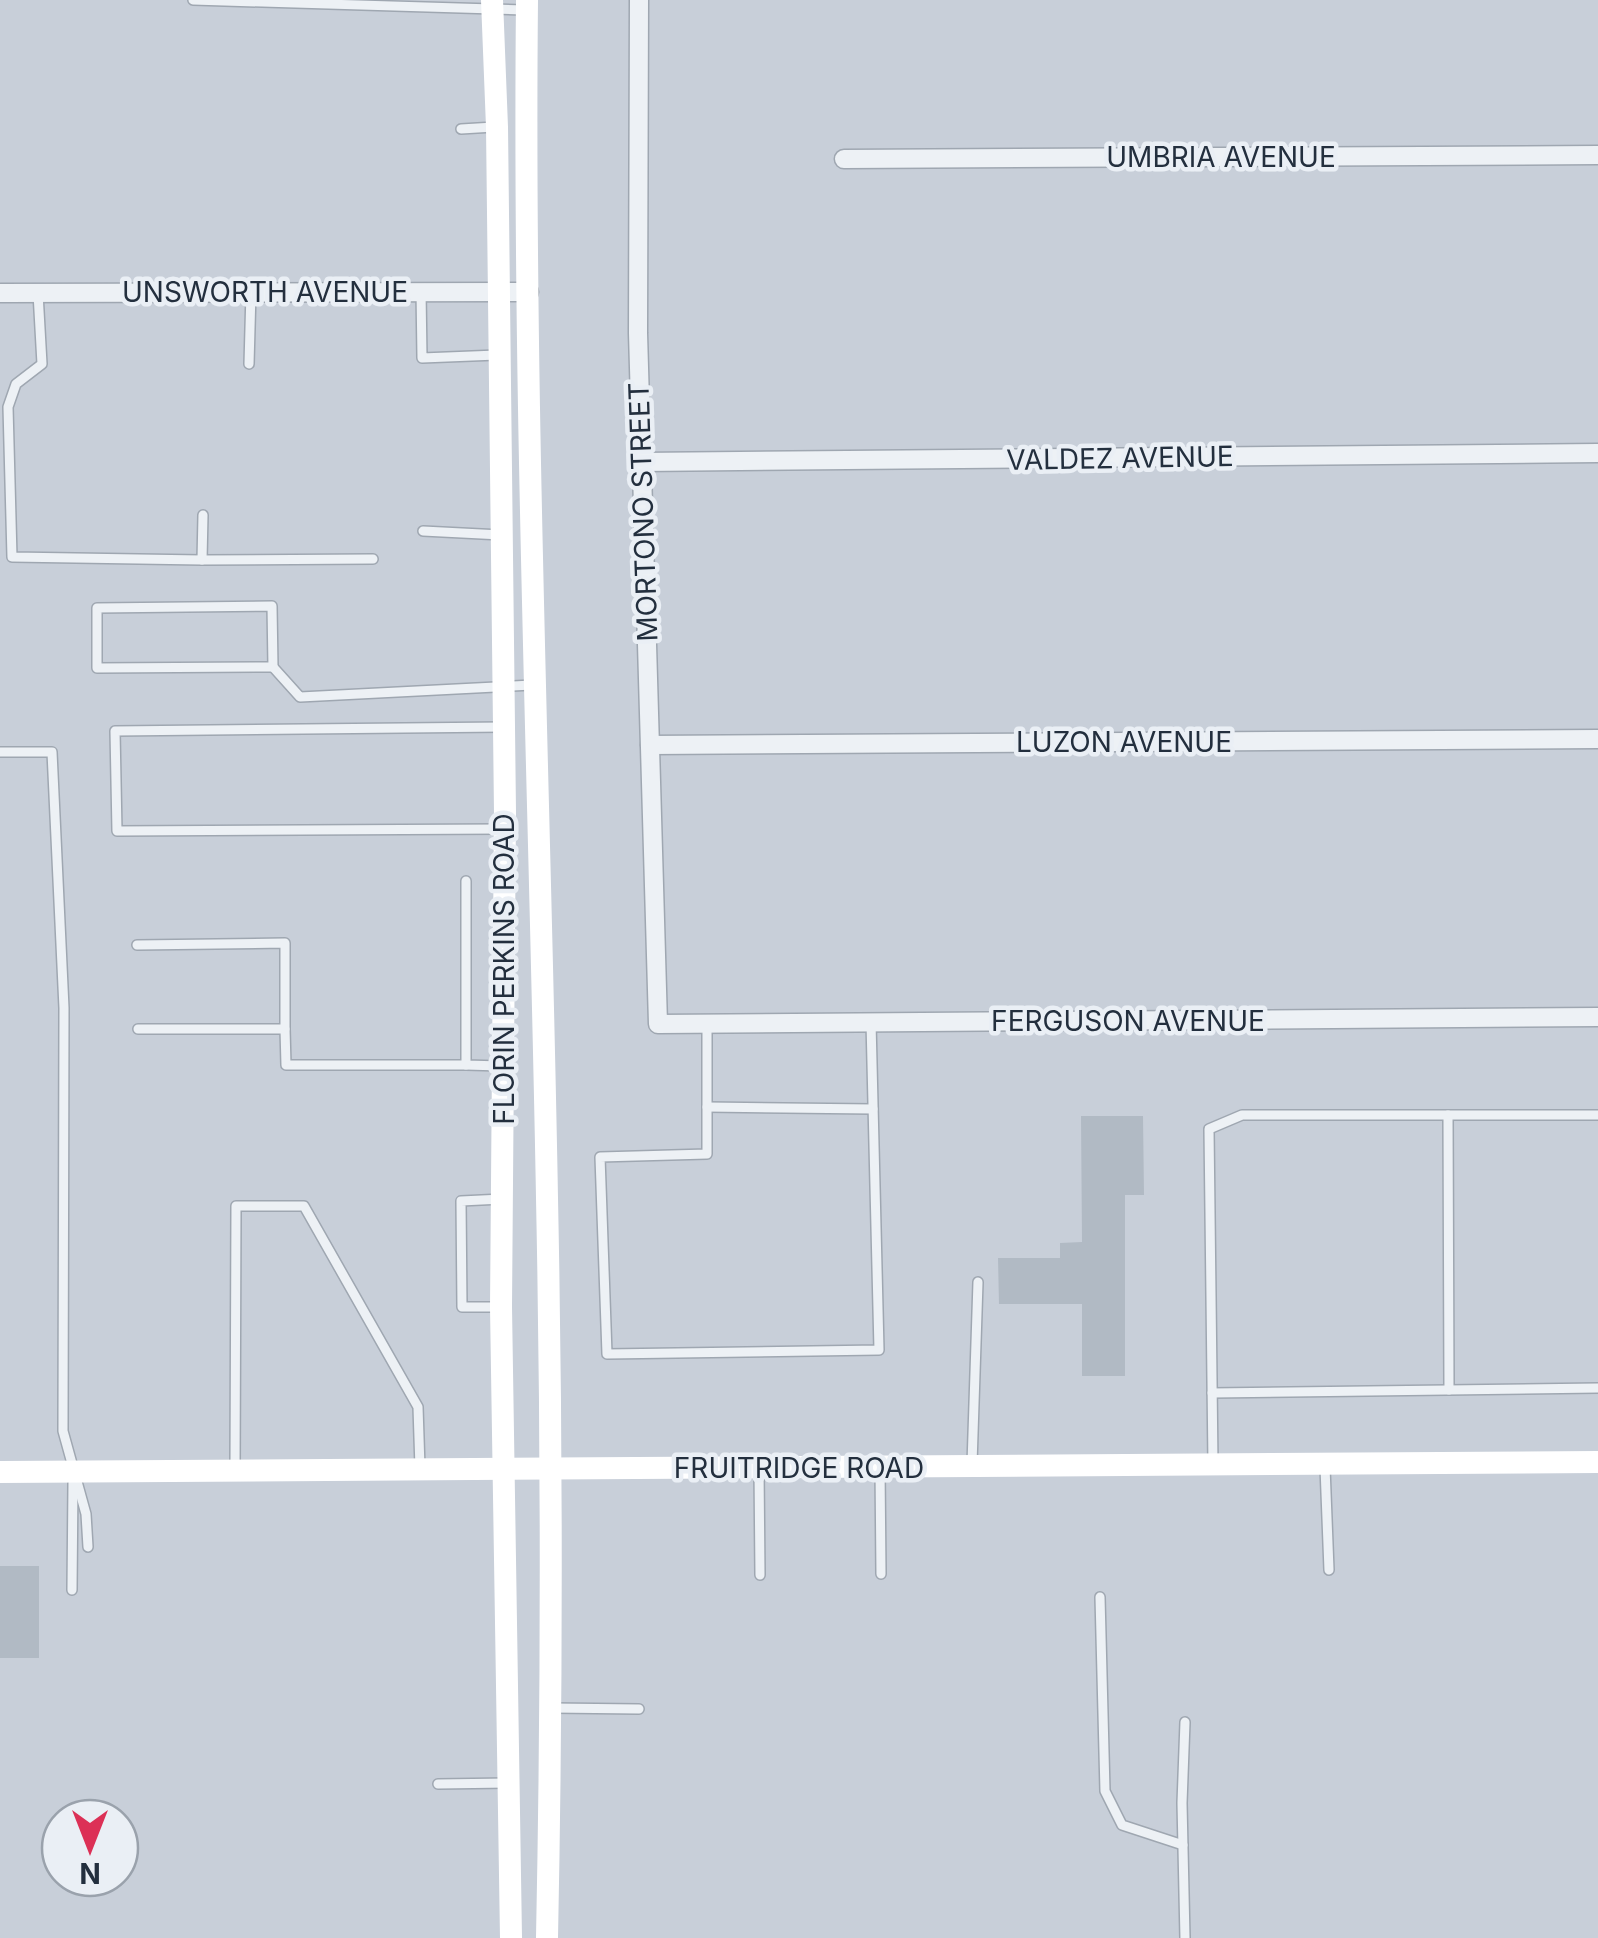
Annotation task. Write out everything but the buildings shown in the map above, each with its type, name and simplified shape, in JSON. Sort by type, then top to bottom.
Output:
[{"type":"main road","name":"FLORIN PERKINS ROAD","points":[[492,5],[497,127],[505,829],[501,1307],[511,1786],[510,1938]]},
{"type":"main road","name":"FLORIN PERKINS ROAD","points":[[527,5],[535,685],[547,1197],[550,1708],[546,1938]]},
{"type":"main road","name":"FRUITRIDGE ROAD","points":[[0,1472],[1598,1462]]},
{"type":"main road","points":[[511,1786],[527,1833],[536,1843],[548,1845]]},
{"type":"street","name":"MORTONO STREET","points":[[639,0],[637,223],[658,1024]]},
{"type":"street","name":"UMBRIA AVENUE","points":[[844,158],[1598,155]]},
{"type":"street","name":"UNSWORTH AVENUE","points":[[0,293],[529,292]]},
{"type":"street","name":"VALDEZ AVENUE","points":[[642,462],[1598,453]]},
{"type":"street","name":"LUZON AVENUE","points":[[650,745],[1598,739]]},
{"type":"street","name":"FERGUSON AVENUE","points":[[658,1024],[1598,1017]]},
{"type":"lane","points":[[193,0],[527,5]]},
{"type":"lane","points":[[461,129],[497,127]]},
{"type":"lane","points":[[421,291],[422,358],[500,355]]},
{"type":"lane","points":[[250,364],[251,292]]},
{"type":"lane","points":[[38,293],[42,364],[16,384],[8,407],[12,557],[374,559]]},
{"type":"lane","points":[[202,560],[203,515]]},
{"type":"lane","points":[[424,531],[501,535]]},
{"type":"lane","points":[[273,666],[97,668],[97,608],[272,606],[273,666],[300,697],[535,685]]},
{"type":"lane","points":[[504,727],[115,731],[117,832],[505,829]]},
{"type":"lane","points":[[0,752],[52,752],[64,1008],[63,1431],[86,1514],[88,1547]]},
{"type":"lane","points":[[466,881],[466,1065]]},
{"type":"lane","points":[[137,944],[285,943],[286,1065],[504,1066]]},
{"type":"lane","points":[[707,1024],[708,1154],[600,1157],[607,1354],[879,1350],[871,1022]]},
{"type":"lane","points":[[138,1029],[285,1029]]},
{"type":"lane","points":[[707,1107],[873,1109]]},
{"type":"lane","points":[[1214,1465],[1209,1129],[1242,1114],[1598,1115]]},
{"type":"lane","points":[[1448,1115],[1449,1390]]},
{"type":"lane","points":[[501,1307],[462,1307],[461,1201],[502,1199]]},
{"type":"lane","points":[[234,1472],[236,1206],[304,1206],[418,1407],[420,1470]]},
{"type":"lane","points":[[972,1467],[978,1282]]},
{"type":"lane","points":[[1212,1393],[1598,1388]]},
{"type":"lane","points":[[1325,1464],[1329,1570]]},
{"type":"lane","points":[[759,1468],[760,1574]]},
{"type":"lane","points":[[880,1468],[881,1574]]},
{"type":"lane","points":[[72,1590],[73,1472]]},
{"type":"lane","points":[[1100,1597],[1104,1791],[1122,1825],[1183,1846]]},
{"type":"lane","points":[[550,1708],[639,1709]]},
{"type":"lane","points":[[1184,1722],[1184,1938]]},
{"type":"lane","points":[[438,1784],[511,1786]]},
{"type":"shaded area","points":[[0,0],[1598,0],[1598,1938],[0,1938]]}]
